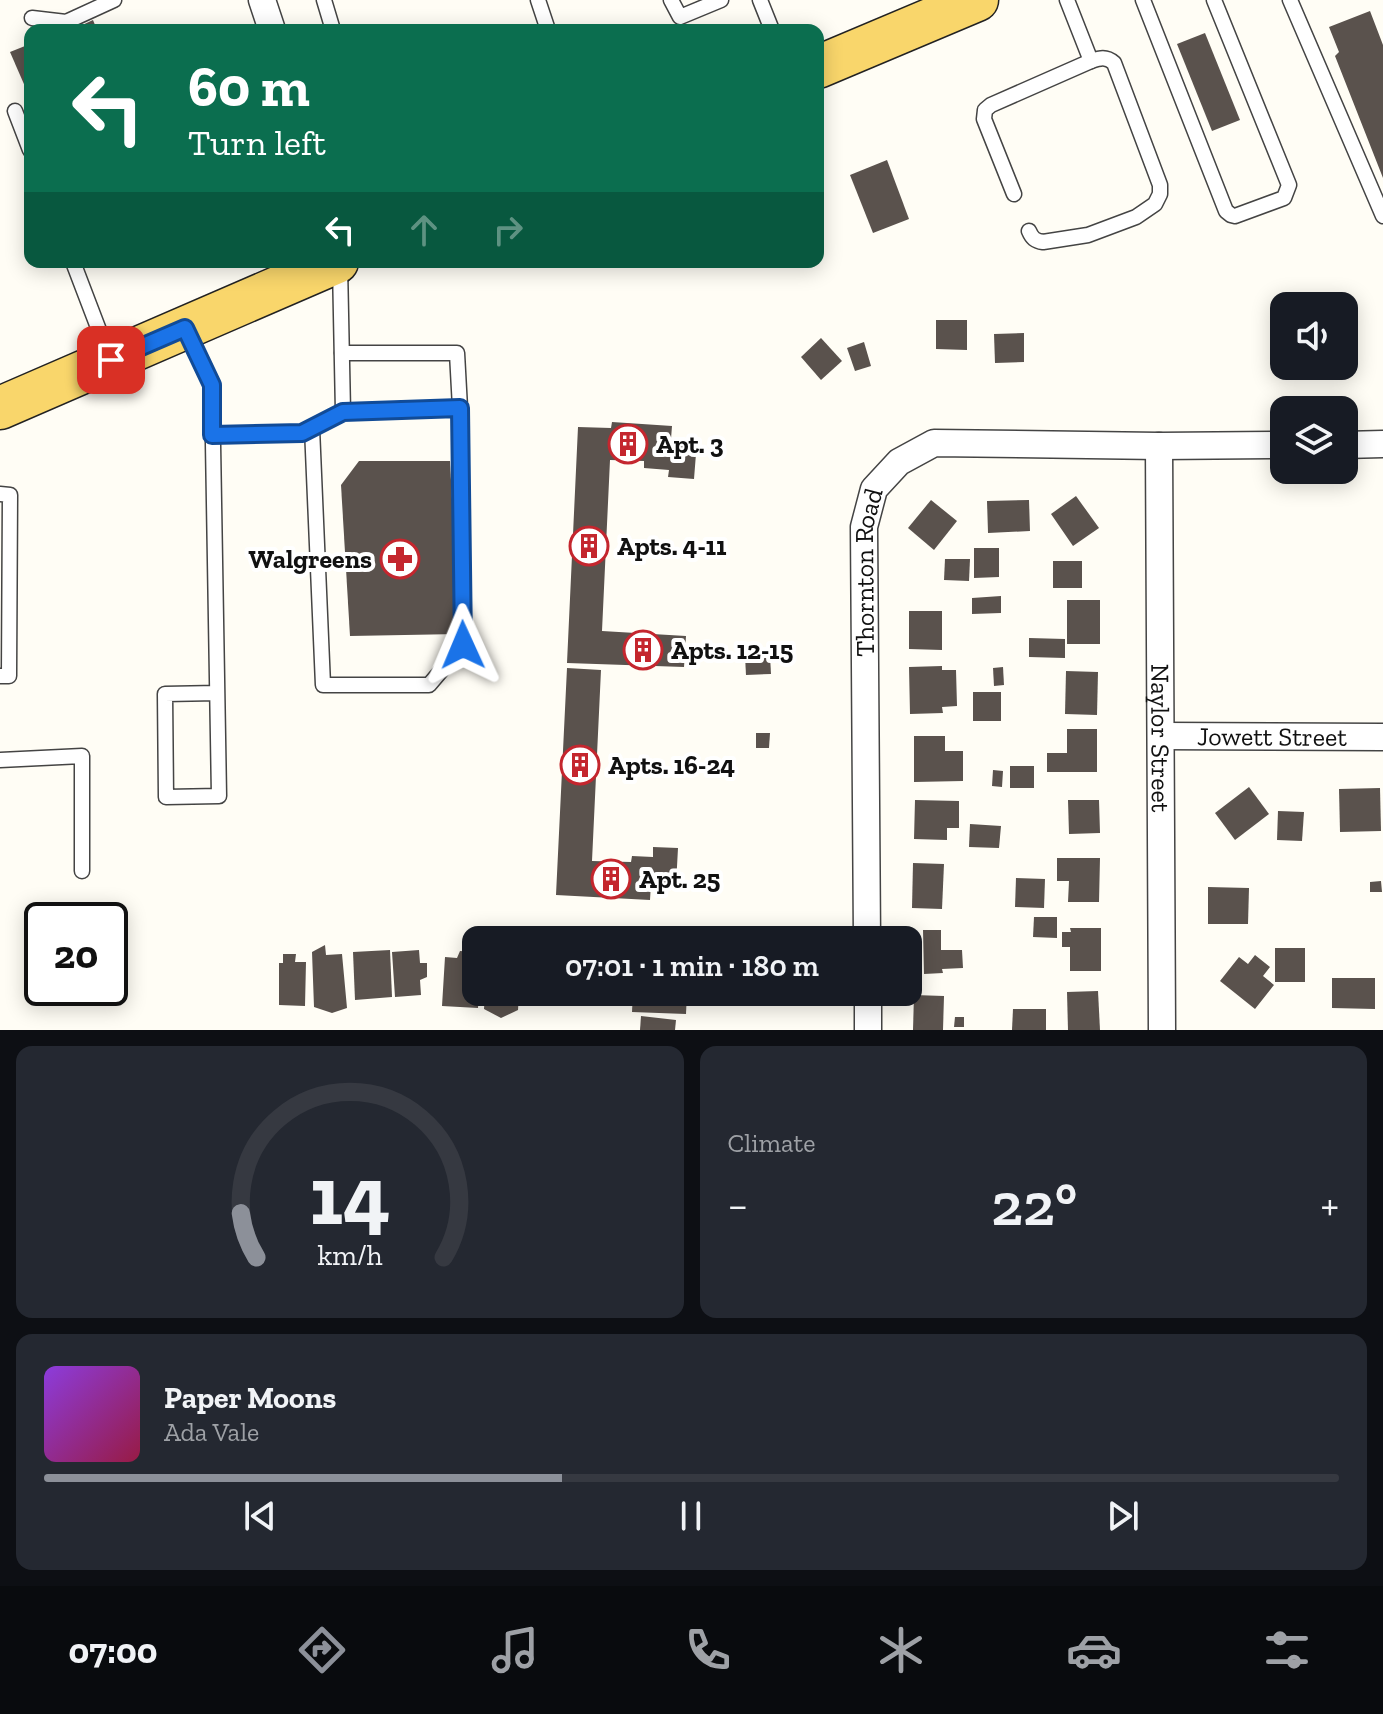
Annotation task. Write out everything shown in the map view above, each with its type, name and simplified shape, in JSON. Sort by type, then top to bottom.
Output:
[{"type":"main road","points":[[824,64],[952,5]]},
{"type":"main road","points":[[0,408],[325,268]]},
{"type":"street","points":[[262,0],[270,24]]},
{"type":"street","name":"Thornton Road","points":[[867,926],[864,527],[874,489],[899,462],[934,443],[1270,445]]},
{"type":"street","points":[[1358,445],[1383,444]]},
{"type":"street","name":"Naylor Street","points":[[1159,446],[1162,1030]]},
{"type":"street","name":"Jowett Street","points":[[1162,736],[1383,737]]},
{"type":"street","points":[[868,1006],[868,1030]]},
{"type":"lane","points":[[32,18],[66,22],[114,0]]},
{"type":"lane","points":[[324,0],[331,24]]},
{"type":"lane","points":[[538,0],[546,24]]},
{"type":"lane","points":[[671,0],[680,17],[721,0]]},
{"type":"lane","points":[[760,0],[770,24]]},
{"type":"lane","points":[[1067,0],[1091,61]]},
{"type":"lane","points":[[1143,0],[1226,211],[1235,216],[1284,198],[1289,185],[1214,0]]},
{"type":"lane","points":[[1290,0],[1383,216]]},
{"type":"lane","points":[[1014,194],[984,119],[985,110],[1091,61],[1108,58],[1114,63],[1160,185],[1160,194],[1155,204],[1136,217],[1088,235],[1043,242],[1036,241],[1029,231]]},
{"type":"lane","points":[[24,124],[15,111],[24,134]]},
{"type":"lane","points":[[75,268],[111,360]]},
{"type":"lane","points":[[339,268],[343,412]]},
{"type":"lane","points":[[185,328],[212,385],[219,796],[166,797],[165,694],[217,693]]},
{"type":"lane","points":[[312,428],[323,685],[429,685],[463,645],[457,353],[342,353]]},
{"type":"lane","points":[[212,435],[302,433],[343,412],[460,408]]},
{"type":"lane","points":[[0,494],[10,495],[9,676],[0,676]]},
{"type":"lane","points":[[0,760],[82,756],[82,871]]},
{"type":"building","points":[[1370,11],[1383,45],[1383,178],[1335,56],[1339,52],[1329,27]]},
{"type":"building","points":[[1205,33],[1240,120],[1212,131],[1177,44]]},
{"type":"building","points":[[24,46],[24,84],[10,52]]},
{"type":"building","points":[[887,160],[909,219],[873,233],[850,175]]},
{"type":"building","points":[[936,320],[967,320],[967,350],[936,349]]},
{"type":"building","points":[[1024,333],[1024,362],[995,363],[994,334]]},
{"type":"building","points":[[821,338],[842,361],[821,380],[801,357]]},
{"type":"building","points":[[864,342],[871,366],[855,371],[847,348]]},
{"type":"building","points":[[612,422],[672,426],[671,439],[697,441],[694,479],[668,477],[669,470],[644,468],[644,461],[610,460],[602,631],[686,636],[684,667],[567,663],[578,427],[611,428]]},
{"type":"building","name":"Walgreens","points":[[359,461],[450,461],[459,634],[350,636],[341,485]]},
{"type":"building","points":[[1076,496],[1099,528],[1073,546],[1051,514]]},
{"type":"building","points":[[931,500],[957,521],[934,550],[908,528]]},
{"type":"building","points":[[1029,500],[1030,531],[988,533],[987,501]]},
{"type":"building","points":[[974,548],[999,548],[999,577],[974,578]]},
{"type":"building","points":[[945,559],[970,559],[969,581],[944,580]]},
{"type":"building","points":[[1053,561],[1082,561],[1082,588],[1053,588]]},
{"type":"building","points":[[1001,596],[1001,613],[972,614],[972,598]]},
{"type":"building","points":[[1067,600],[1100,600],[1100,644],[1067,644]]},
{"type":"building","points":[[909,611],[942,611],[942,650],[909,649]]},
{"type":"building","points":[[1029,638],[1065,639],[1065,658],[1029,657]]},
{"type":"building","points":[[745,656],[770,656],[771,674],[746,675]]},
{"type":"building","points":[[942,666],[942,670],[956,670],[957,706],[942,707],[943,713],[910,714],[909,667]]},
{"type":"building","points":[[1003,667],[1004,685],[994,686],[993,668]]},
{"type":"building","name":"Apts. 16-24","points":[[567,668],[601,670],[592,861],[631,862],[632,856],[653,857],[653,847],[678,848],[676,885],[651,883],[650,900],[556,895]]},
{"type":"building","points":[[1066,671],[1098,672],[1097,715],[1065,714]]},
{"type":"building","points":[[973,692],[1001,692],[1001,721],[973,721]]},
{"type":"building","points":[[1067,729],[1097,729],[1097,772],[1047,772],[1047,753],[1067,753]]},
{"type":"building","points":[[756,733],[770,733],[769,748],[756,748]]},
{"type":"building","points":[[914,736],[945,736],[945,751],[963,751],[963,781],[914,782]]},
{"type":"building","points":[[1010,766],[1034,766],[1034,788],[1010,788]]},
{"type":"building","points":[[993,770],[1003,771],[1002,787],[992,786]]},
{"type":"building","points":[[1249,787],[1269,814],[1235,840],[1215,813]]},
{"type":"building","points":[[1380,788],[1381,831],[1340,832],[1339,789]]},
{"type":"building","points":[[915,800],[959,801],[959,828],[947,828],[947,840],[914,839]]},
{"type":"building","points":[[1068,800],[1099,800],[1100,833],[1069,834]]},
{"type":"building","points":[[1278,811],[1304,812],[1302,841],[1277,840]]},
{"type":"building","points":[[970,824],[1001,826],[999,848],[969,847]]},
{"type":"building","points":[[1057,858],[1100,858],[1099,902],[1068,902],[1069,881],[1057,881]]},
{"type":"building","points":[[913,863],[944,864],[942,909],[912,908]]},
{"type":"building","points":[[1016,878],[1045,879],[1044,908],[1015,907]]},
{"type":"building","points":[[1381,881],[1382,892],[1370,892],[1370,882]]},
{"type":"building","points":[[1208,887],[1249,888],[1248,924],[1208,924]]},
{"type":"building","points":[[1034,917],[1057,917],[1057,938],[1033,937]]},
{"type":"building","points":[[1070,928],[1101,928],[1101,971],[1070,971],[1070,947],[1062,947],[1062,932],[1071,932]]},
{"type":"building","points":[[923,930],[941,930],[941,950],[962,950],[963,968],[924,974]]},
{"type":"building","points":[[325,945],[326,955],[342,954],[347,1008],[332,1013],[314,1007],[312,952]]},
{"type":"building","points":[[1275,948],[1305,948],[1305,982],[1275,982]]},
{"type":"building","points":[[390,950],[392,997],[355,1000],[353,952]]},
{"type":"building","points":[[419,950],[420,963],[427,963],[427,977],[420,980],[421,995],[395,997],[392,952]]},
{"type":"building","points":[[462,951],[462,1006],[478,1008],[442,1006],[445,957],[457,958]]},
{"type":"building","points":[[283,954],[296,954],[295,962],[306,962],[305,1006],[279,1005],[279,963],[283,963]]},
{"type":"building","points":[[1255,955],[1270,967],[1263,976],[1274,985],[1255,1009],[1220,981],[1239,957],[1248,964]]},
{"type":"building","points":[[1332,978],[1375,978],[1375,1009],[1332,1008]]},
{"type":"building","points":[[1098,991],[1100,1030],[1068,1030],[1067,992]]},
{"type":"building","points":[[922,995],[944,996],[943,1030],[913,1030],[914,1006],[922,1006]]},
{"type":"building","points":[[484,1006],[518,1006],[518,1010],[501,1018],[484,1009]]},
{"type":"building","points":[[632,1006],[686,1006],[686,1014],[632,1012]]},
{"type":"building","points":[[1013,1009],[1046,1009],[1046,1030],[1012,1030]]},
{"type":"building","points":[[641,1016],[676,1020],[675,1030],[640,1030]]},
{"type":"building","points":[[955,1017],[964,1017],[964,1027],[954,1027]]},
{"type":"place","name":"Apt. 3","points":[[628,444]]},
{"type":"place","name":"Apts. 4-11","points":[[589,546]]},
{"type":"place","name":"Walgreens","points":[[400,559]]},
{"type":"place","name":"Apts. 12-15","points":[[643,650]]},
{"type":"place","name":"Apts. 16-24","points":[[580,765]]},
{"type":"place","name":"Apt. 25","points":[[611,879]]},
{"type":"route","points":[[111,360],[185,328],[212,385],[212,435],[302,433],[343,412],[460,408],[463,645]]}]
